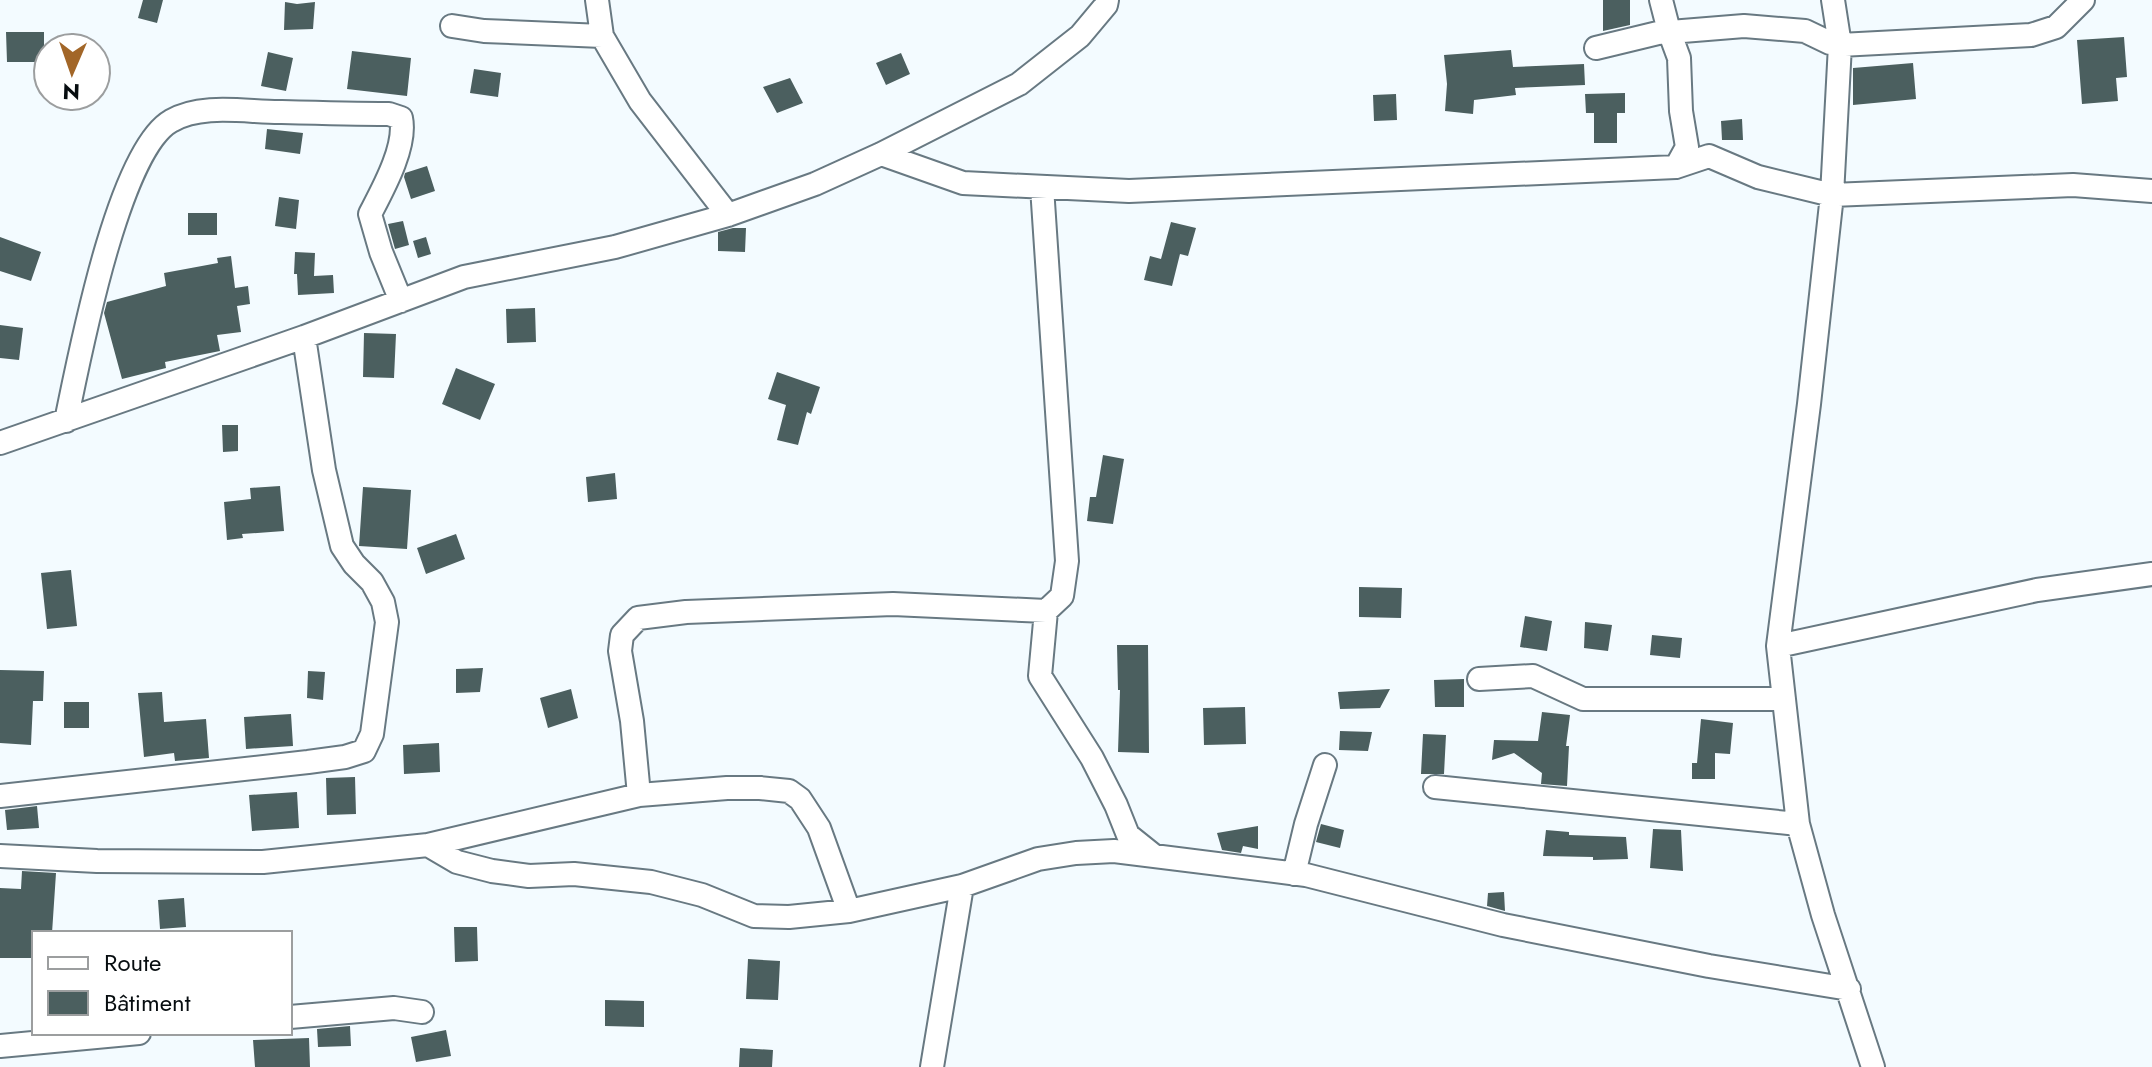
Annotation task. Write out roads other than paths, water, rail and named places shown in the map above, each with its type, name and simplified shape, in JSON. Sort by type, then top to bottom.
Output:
[{"type":"street","points":[[597,0],[602,36],[640,101],[728,215]]},
{"type":"street","points":[[0,443],[304,337],[464,277],[615,247],[728,215],[815,184],[1019,84],[1080,36],[1107,0]]},
{"type":"street","points":[[1661,0],[1679,58],[1681,111],[1687,147],[1676,167]]},
{"type":"street","points":[[1833,0],[1840,45],[1832,195],[1778,646],[1798,824],[1823,915],[1873,1067]]},
{"type":"street","points":[[1596,48],[1669,31],[1744,26],[1805,31],[1840,45],[2031,35],[2056,27],[2083,0]]},
{"type":"street","points":[[452,26],[484,31],[602,36]]},
{"type":"street","points":[[66,421],[98,275],[128,187],[151,140],[171,121],[204,111],[389,114],[401,118],[403,129],[390,175],[370,214],[401,301]]},
{"type":"street","points":[[881,154],[963,183],[1129,191],[1676,167],[1709,156],[1758,177],[1832,195],[2073,185],[2152,191]]},
{"type":"street","points":[[1042,187],[1067,561],[1062,596],[1046,611],[1040,676],[1092,758],[1128,835],[1154,856]]},
{"type":"street","points":[[0,796],[308,762],[364,751],[372,734],[387,622],[383,602],[372,582],[342,546],[324,470],[304,337]]},
{"type":"street","points":[[1778,646],[2037,590],[2152,574]]},
{"type":"street","points":[[639,795],[632,721],[620,651],[622,635],[638,618],[686,612],[893,604],[1046,611]]},
{"type":"street","points":[[1479,679],[1533,676],[1583,699],[1784,699]]},
{"type":"street","points":[[1294,874],[1325,765]]},
{"type":"street","points":[[1435,787],[1798,824]]},
{"type":"street","points":[[0,856],[97,861],[263,862],[428,845],[639,795],[727,788],[789,791],[800,799],[819,828],[849,911]]},
{"type":"street","points":[[428,845],[457,862],[492,871],[529,876],[574,874],[651,882],[702,895],[754,916],[789,917],[849,911],[962,886],[1038,859],[1114,851],[1294,874],[1503,925],[1709,966],[1849,989]]},
{"type":"street","points":[[932,1067],[962,886]]},
{"type":"street","points":[[292,1017],[394,1008],[422,1012]]},
{"type":"street","points":[[0,1046],[118,1035]]}]
